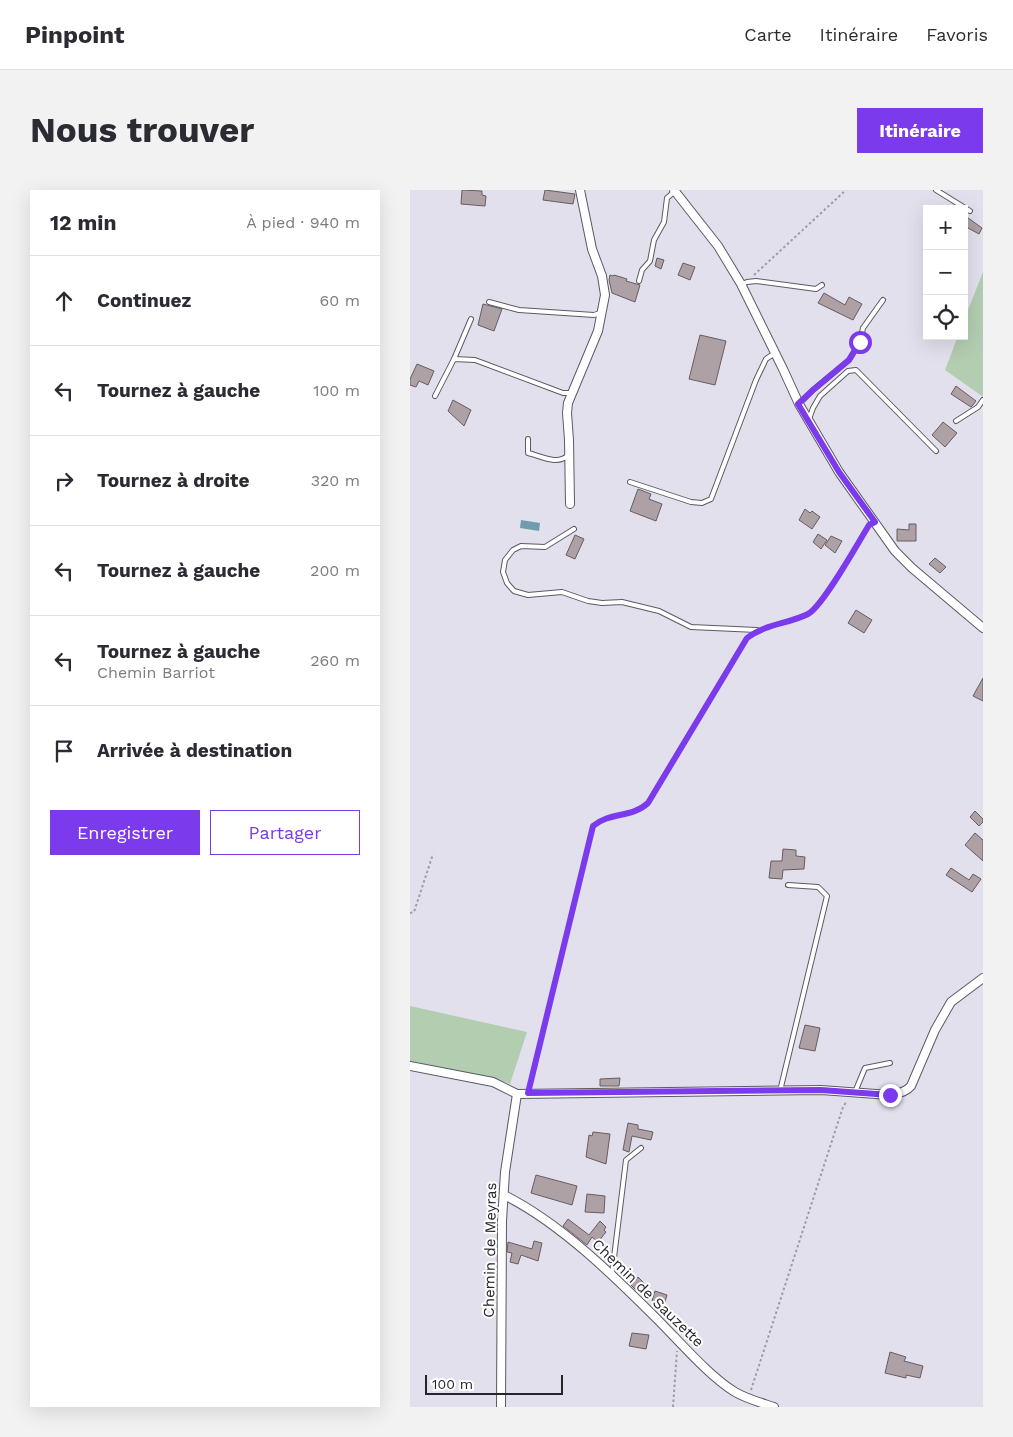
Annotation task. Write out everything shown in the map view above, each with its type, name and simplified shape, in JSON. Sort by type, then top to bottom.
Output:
[{"type":"street","points":[[570,504],[566,413],[572,393],[598,331],[605,295],[602,276],[592,249],[580,190]]},
{"type":"street","points":[[674,190],[744,283],[798,404],[839,472],[895,551],[912,568],[983,628]]},
{"type":"street","points":[[410,1066],[493,1082],[517,1094],[821,1090],[890,1095],[908,1089],[911,1086],[934,1030],[951,1002],[983,978]]},
{"type":"street","name":"Chemin de Meyras","points":[[501,1407],[502,1221],[505,1172],[517,1094]]},
{"type":"street","name":"Chemin de Sauzette","points":[[504,1195],[522,1204],[582,1249],[707,1369],[735,1392],[774,1407]]},
{"type":"lane","points":[[639,281],[642,270],[650,261],[654,240],[664,222],[668,198],[674,190]]},
{"type":"lane","points":[[936,190],[970,211]]},
{"type":"lane","points":[[744,283],[756,281],[816,289],[822,285]]},
{"type":"lane","points":[[798,404],[849,360],[860,342],[862,328],[883,300]]},
{"type":"lane","points":[[489,302],[519,310],[594,315],[602,312]]},
{"type":"lane","points":[[435,396],[472,319]]},
{"type":"lane","points":[[630,482],[691,502],[702,503],[711,499],[756,380],[766,359],[775,353]]},
{"type":"lane","points":[[454,359],[475,360],[563,393],[572,393]]},
{"type":"lane","points":[[808,421],[820,396],[848,371],[856,370],[936,452]]},
{"type":"lane","points":[[956,420],[978,407],[983,400]]},
{"type":"lane","points":[[528,439],[528,453],[558,461],[563,460],[569,453]]},
{"type":"lane","points":[[574,528],[544,547],[521,546],[513,550],[505,560],[503,572],[507,584],[514,591],[528,594],[562,592],[588,601],[602,603],[622,602],[659,611],[691,627],[757,630]]},
{"type":"lane","points":[[780,1090],[827,896],[818,887],[788,885]]},
{"type":"lane","points":[[855,1092],[864,1068],[890,1063]]},
{"type":"lane","points":[[611,1276],[626,1160],[641,1148]]},
{"type":"path","points":[[744,283],[846,190]]},
{"type":"path","points":[[528,1093],[593,826],[601,819],[640,810],[648,803],[747,638],[757,630],[801,616],[817,607],[869,525],[875,522]]},
{"type":"path","points":[[410,913],[414,912],[434,854]]},
{"type":"path","points":[[749,1398],[843,1107],[855,1092]]},
{"type":"path","points":[[673,1407],[677,1352],[681,1342]]},
{"type":"green space","points":[[983,272],[982,396],[945,370],[956,340],[968,340],[968,310]]},
{"type":"green space","points":[[410,1006],[527,1032],[510,1084],[495,1078],[410,1061]]},
{"type":"water","points":[[521,520],[540,523],[539,531],[520,528]]},
{"type":"building","points":[[462,190],[482,191],[482,195],[486,196],[485,206],[461,204]]},
{"type":"building","points":[[545,190],[575,194],[573,204],[543,200]]},
{"type":"building","points":[[968,218],[982,228],[979,234],[968,228]]},
{"type":"building","points":[[657,258],[664,260],[661,269],[655,266]]},
{"type":"building","points":[[683,263],[695,267],[690,280],[678,275]]},
{"type":"building","points":[[610,275],[627,279],[626,281],[640,285],[635,302],[612,293],[609,280]]},
{"type":"building","points":[[824,293],[845,305],[849,297],[862,304],[853,320],[818,303]]},
{"type":"building","points":[[483,304],[502,309],[494,331],[478,325]]},
{"type":"building","points":[[700,335],[726,341],[715,385],[689,379]]},
{"type":"building","points":[[417,364],[434,371],[428,385],[419,381],[416,387],[410,385],[410,379]]},
{"type":"building","points":[[956,386],[976,401],[971,407],[951,394]]},
{"type":"building","points":[[453,400],[471,410],[464,426],[448,411]]},
{"type":"building","points":[[943,422],[957,433],[945,447],[932,435]]},
{"type":"building","points":[[638,489],[651,494],[649,499],[662,504],[656,521],[630,511]]},
{"type":"building","points":[[805,509],[810,513],[812,511],[820,517],[812,529],[799,520]]},
{"type":"building","points":[[909,524],[916,524],[916,541],[897,541],[897,529],[909,530]]},
{"type":"building","points":[[818,534],[827,540],[821,549],[813,542]]},
{"type":"building","points":[[575,535],[584,539],[575,559],[566,555]]},
{"type":"building","points":[[831,536],[842,541],[835,553],[825,545]]},
{"type":"building","points":[[935,558],[946,567],[940,573],[929,564]]},
{"type":"building","points":[[856,610],[872,620],[864,633],[848,623]]},
{"type":"building","points":[[983,678],[983,701],[973,696]]},
{"type":"building","points":[[975,811],[983,819],[979,826],[970,817]]},
{"type":"building","points":[[975,833],[983,840],[983,861],[965,845]]},
{"type":"building","points":[[783,849],[796,850],[796,856],[805,857],[804,869],[783,870],[782,879],[769,878],[771,861],[782,861]]},
{"type":"building","points":[[951,868],[969,880],[973,874],[981,879],[972,892],[946,875]]},
{"type":"building","points":[[805,1025],[820,1028],[815,1051],[799,1048]]},
{"type":"building","points":[[620,1078],[619,1086],[600,1086],[600,1079]]},
{"type":"building","points":[[628,1123],[638,1125],[638,1129],[653,1132],[651,1140],[632,1136],[629,1152],[623,1150]]},
{"type":"building","points":[[593,1132],[610,1134],[606,1164],[586,1157],[589,1135],[592,1136]]},
{"type":"building","points":[[536,1175],[577,1186],[572,1205],[531,1193]]},
{"type":"building","points":[[587,1194],[605,1196],[604,1213],[585,1212]]},
{"type":"building","points":[[568,1219],[589,1235],[600,1221],[606,1227],[604,1230],[606,1232],[598,1242],[592,1237],[587,1245],[563,1226]]},
{"type":"building","points":[[534,1241],[542,1243],[538,1261],[521,1255],[518,1264],[510,1262],[512,1253],[507,1252],[508,1242],[532,1249]]},
{"type":"building","points":[[638,1277],[647,1286],[640,1294],[631,1285]]},
{"type":"building","points":[[655,1291],[667,1295],[664,1305],[652,1301]]},
{"type":"building","points":[[632,1333],[649,1335],[646,1349],[629,1346]]},
{"type":"building","points":[[890,1352],[906,1357],[904,1361],[923,1366],[920,1378],[906,1375],[906,1378],[885,1373]]},
{"type":"route","points":[[860,342],[849,360],[798,404],[839,472],[875,522],[869,525],[817,607],[810,613],[757,630],[747,638],[648,803],[640,810],[601,819],[593,826],[528,1093],[821,1090],[890,1095]]}]
